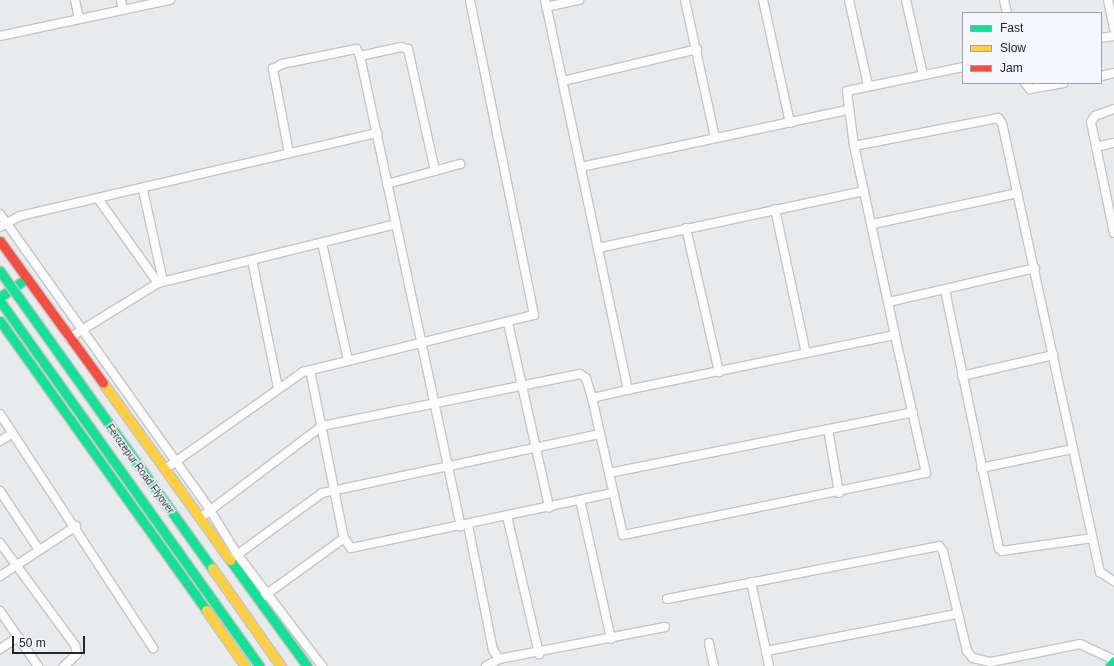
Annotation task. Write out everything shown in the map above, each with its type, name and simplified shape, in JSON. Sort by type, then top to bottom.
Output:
[{"type":"main road","points":[[0,241],[307,666]]},
{"type":"main road","points":[[0,282],[19,268]]},
{"type":"main road","name":"Ferozepur Road Flyover","points":[[0,271],[282,666]]},
{"type":"main road","points":[[0,297],[26,279]]},
{"type":"main road","name":"Ferozepur Road Flyover","points":[[0,301],[259,666]]},
{"type":"main road","points":[[0,322],[245,666]]},
{"type":"main road","points":[[1110,666],[1114,660]]},
{"type":"street","points":[[75,0],[79,19]]},
{"type":"street","points":[[121,0],[123,10]]},
{"type":"street","points":[[0,36],[170,0]]},
{"type":"street","points":[[165,469],[278,388],[310,370],[530,318],[534,311],[470,0]]},
{"type":"street","points":[[579,0],[546,4],[628,390]]},
{"type":"street","points":[[685,0],[715,138]]},
{"type":"street","points":[[763,0],[790,123]]},
{"type":"street","points":[[849,0],[868,86]]},
{"type":"street","points":[[906,0],[923,75]]},
{"type":"street","points":[[1004,0],[1007,12]]},
{"type":"street","points":[[1108,0],[1114,28]]},
{"type":"street","points":[[1102,38],[1114,36]]},
{"type":"street","points":[[360,56],[401,47],[408,49],[435,171]]},
{"type":"street","points":[[289,153],[273,69],[282,64],[354,49],[360,56],[421,344],[449,467],[494,650],[499,659]]},
{"type":"street","points":[[562,81],[697,50]]},
{"type":"street","points":[[200,518],[322,426],[435,406],[580,374],[586,378],[592,398],[609,473],[620,533],[626,535],[925,475],[873,224],[854,146],[845,93],[868,86],[962,67]]},
{"type":"street","points":[[1102,76],[1114,73]]},
{"type":"street","points":[[1025,84],[1030,89],[1058,84]]},
{"type":"street","points":[[1114,109],[1091,120],[1114,233]]},
{"type":"street","points":[[581,167],[847,110]]},
{"type":"street","points":[[854,146],[998,118],[1002,123],[1054,355],[1100,572],[1114,582]]},
{"type":"street","points":[[3,224],[376,133]]},
{"type":"street","points":[[1096,147],[1114,144]]},
{"type":"street","points":[[388,184],[460,164]]},
{"type":"street","points":[[143,190],[160,282]]},
{"type":"street","points":[[598,248],[864,191]]},
{"type":"street","points":[[873,224],[1018,193]]},
{"type":"street","points":[[99,200],[160,282]]},
{"type":"street","points":[[775,209],[806,353]]},
{"type":"street","points":[[0,214],[3,224],[176,462],[210,510],[237,554],[322,666]]},
{"type":"street","points":[[69,338],[80,329],[160,282],[396,224]]},
{"type":"street","points":[[686,228],[719,372]]},
{"type":"street","points":[[322,243],[348,360]]},
{"type":"street","points":[[252,260],[278,388]]},
{"type":"street","points":[[889,302],[1035,268]]},
{"type":"street","points":[[945,290],[981,468],[1000,550],[1092,538]]},
{"type":"street","points":[[508,323],[549,507]]},
{"type":"street","points":[[592,398],[895,335]]},
{"type":"street","points":[[962,376],[1054,355]]},
{"type":"street","points":[[310,370],[344,538],[349,546],[354,548],[464,526],[613,493]]},
{"type":"street","points":[[609,473],[913,412]]},
{"type":"street","points":[[0,414],[76,526],[153,648]]},
{"type":"street","points":[[828,429],[839,493]]},
{"type":"street","points":[[0,441],[13,433]]},
{"type":"street","points":[[230,561],[237,554],[294,511],[334,489],[449,467],[600,434]]},
{"type":"street","points":[[981,468],[1073,449]]},
{"type":"street","points":[[0,491],[39,550]]},
{"type":"street","points":[[580,500],[611,639]]},
{"type":"street","points":[[507,516],[539,654]]},
{"type":"street","points":[[0,576],[76,526]]},
{"type":"street","points":[[258,599],[344,538]]},
{"type":"street","points":[[0,543],[15,566],[75,645],[77,654],[64,666]]},
{"type":"street","points":[[667,599],[939,546],[943,551],[956,614],[967,651],[981,662],[1080,644],[1114,660]]},
{"type":"street","points":[[751,582],[769,666]]},
{"type":"street","points":[[0,611],[38,666]]},
{"type":"street","points":[[766,651],[956,614]]},
{"type":"street","points":[[486,666],[499,659],[539,654],[665,627]]},
{"type":"street","points":[[0,649],[18,637]]},
{"type":"street","points":[[709,643],[714,666]]},
{"type":"traffic: fast","points":[[0,271],[212,568]]},
{"type":"traffic: fast","points":[[0,297],[26,279]]},
{"type":"traffic: fast","points":[[0,301],[259,666]]},
{"type":"traffic: fast","points":[[0,321],[206,610]]},
{"type":"traffic: fast","points":[[230,560],[307,666]]},
{"type":"traffic: fast","points":[[1110,666],[1114,661]]},
{"type":"traffic: slow","points":[[103,383],[230,560]]},
{"type":"traffic: slow","points":[[212,568],[281,666]]},
{"type":"traffic: slow","points":[[206,610],[245,666]]},
{"type":"traffic: jam","points":[[0,241],[103,383]]}]
